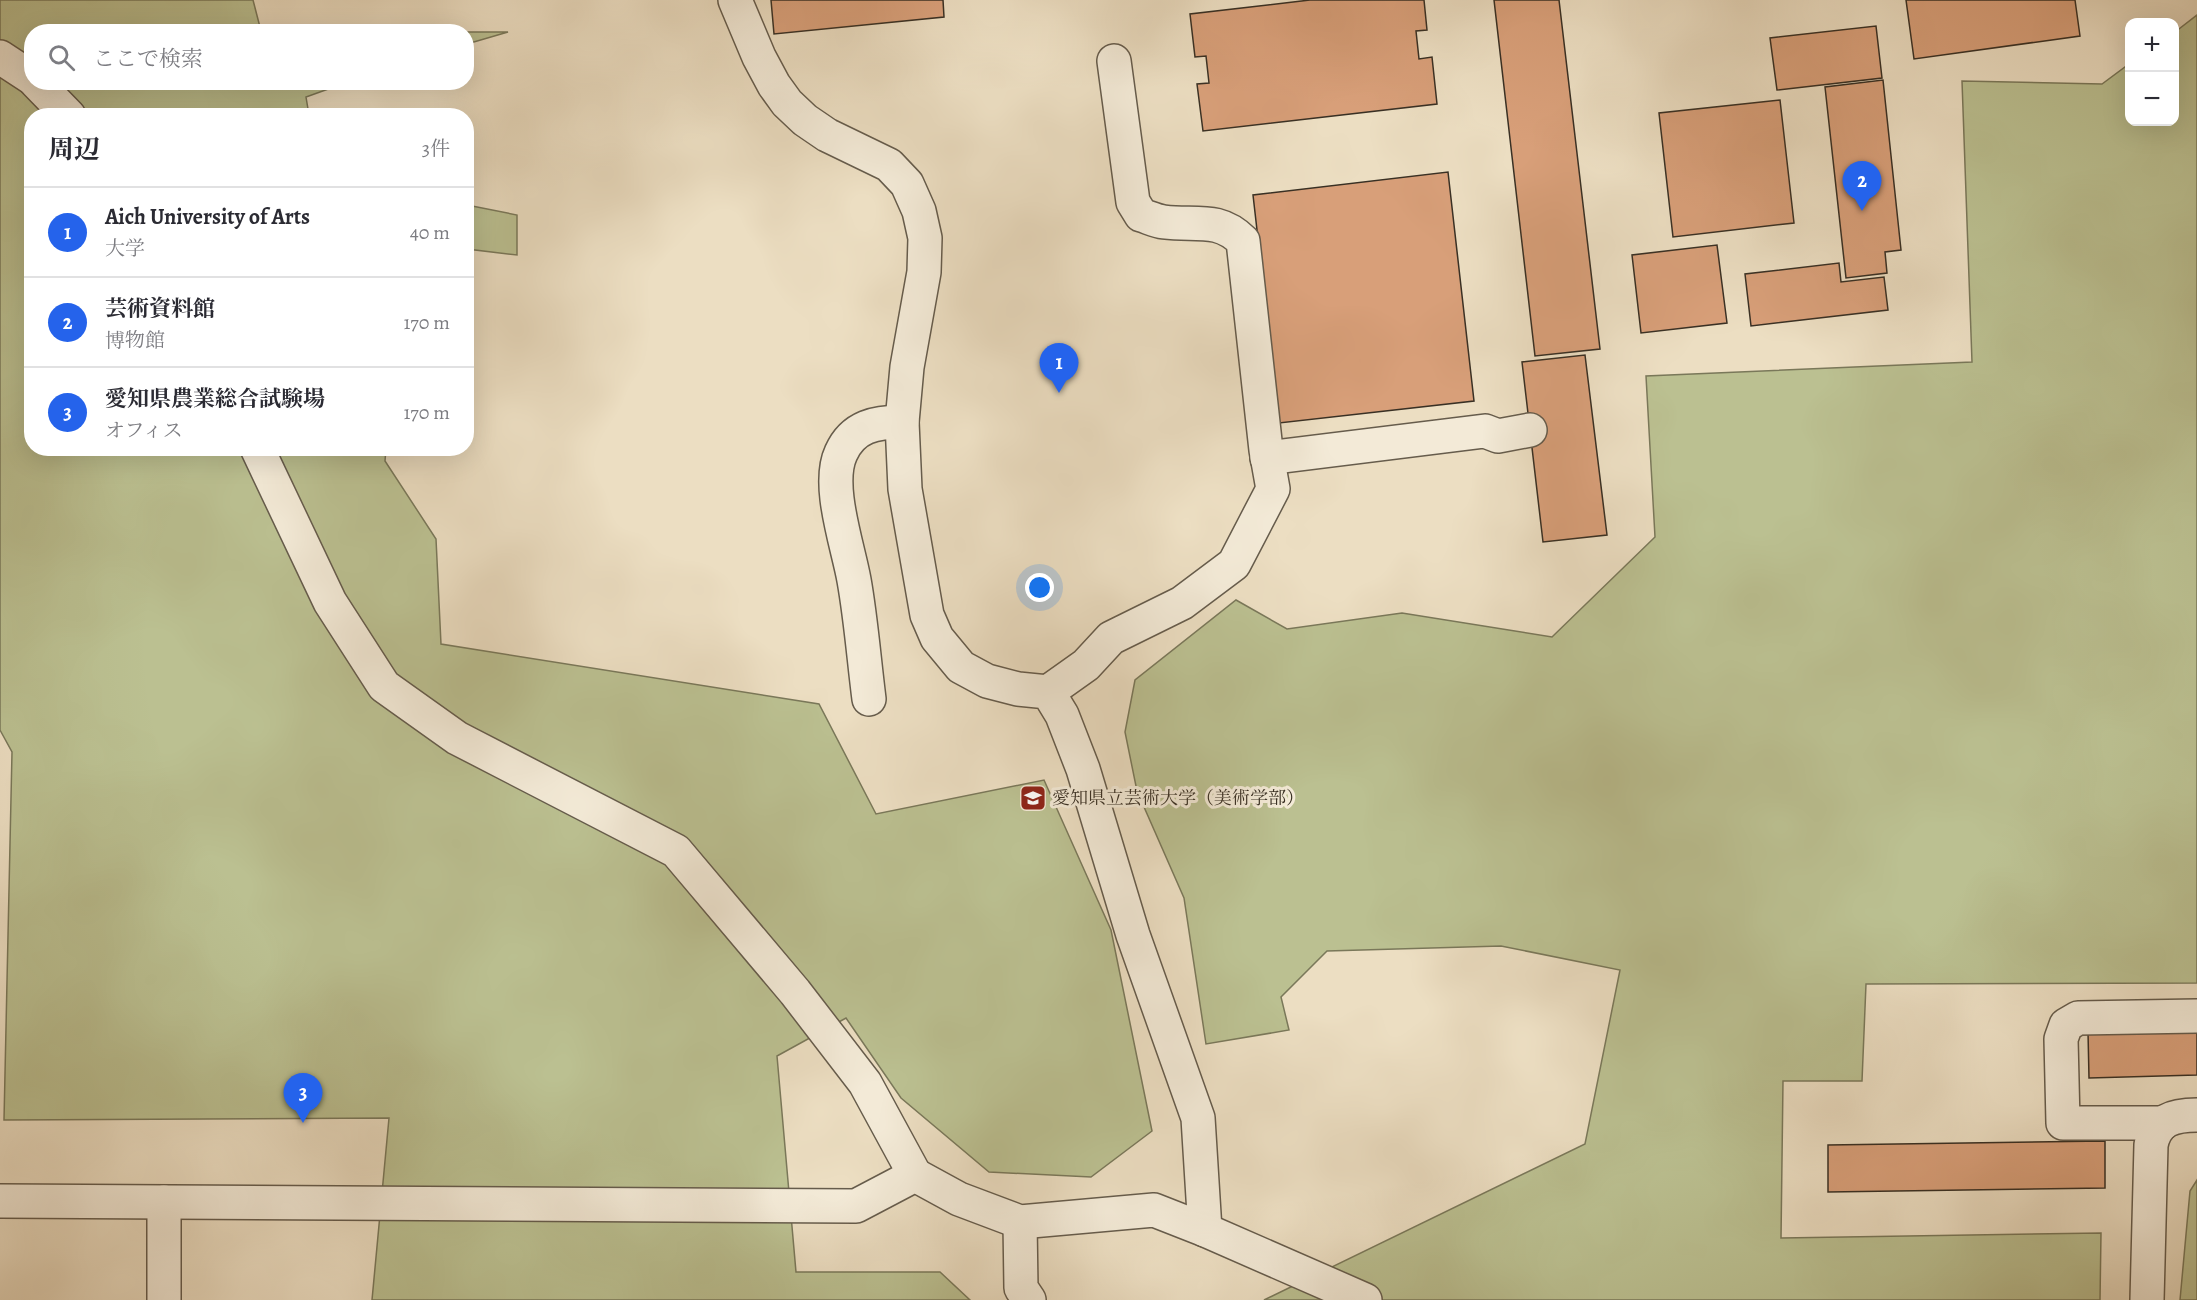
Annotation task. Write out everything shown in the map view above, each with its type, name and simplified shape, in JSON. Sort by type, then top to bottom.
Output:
[{"type":"street","points":[[735,0],[759,57],[787,102],[805,120],[827,135],[889,165],[907,184],[919,210],[925,238],[924,272],[907,367],[902,422],[907,500],[927,615],[937,638],[961,667],[987,681],[1018,689],[1048,692],[1086,665],[1111,638],[1182,603],[1234,564],[1273,489],[1267,458],[1243,241],[1232,230],[1215,224],[1162,222],[1141,215],[1133,202],[1114,62]]},
{"type":"street","points":[[0,57],[24,73]]},
{"type":"street","points":[[44,90],[61,108]]},
{"type":"street","points":[[869,699],[854,580],[837,498],[837,469],[841,453],[850,439],[866,426],[882,422],[902,422]]},
{"type":"street","points":[[1267,458],[1485,431],[1498,436],[1530,430]]},
{"type":"street","points":[[261,456],[330,602],[384,687],[457,738],[676,851],[795,992],[865,1083],[915,1175],[959,1199],[1020,1222],[1154,1210],[1365,1300]]},
{"type":"street","points":[[1048,692],[1062,715],[1083,769],[1133,935],[1198,1118],[1205,1230]]},
{"type":"street","points":[[2163,1123],[2063,1123],[2061,1039],[2066,1024],[2078,1017],[2197,1016]]},
{"type":"street","points":[[2147,1300],[2151,1145],[2154,1132],[2163,1123],[2178,1115],[2197,1115]]},
{"type":"street","points":[[0,1201],[856,1206],[915,1175]]},
{"type":"street","points":[[164,1202],[164,1300]]},
{"type":"street","points":[[1020,1222],[1021,1288],[1029,1300]]},
{"type":"green space","points":[[0,0],[253,0],[259,24],[24,24],[24,90],[326,90],[306,97],[308,108],[24,108],[24,456],[385,456],[385,461],[436,539],[441,644],[819,704],[876,814],[1044,780],[1111,930],[1152,1131],[1091,1177],[989,1172],[901,1098],[846,1018],[777,1056],[796,1272],[940,1272],[970,1300],[372,1300],[389,1118],[4,1120],[12,752],[0,730]]},
{"type":"green space","points":[[2197,15],[2197,983],[1866,984],[1862,1081],[1783,1081],[1781,1238],[2101,1233],[2100,1300],[1264,1300],[1585,1144],[1620,970],[1501,946],[1327,951],[1281,997],[1289,1030],[1206,1044],[1184,898],[1137,791],[1125,732],[1135,680],[1236,600],[1287,629],[1402,613],[1552,637],[1655,537],[1646,376],[1972,362],[1962,81],[2102,84],[2125,67],[2125,126],[2179,126],[2179,29]]},
{"type":"green space","points":[[474,32],[508,32],[474,42]]},
{"type":"green space","points":[[474,206],[517,215],[517,255],[474,250]]},
{"type":"green space","points":[[2197,1180],[2197,1300],[2180,1300],[2190,1191]]},
{"type":"building","points":[[771,0],[943,0],[944,17],[774,34]]},
{"type":"building","points":[[1310,0],[1424,0],[1427,30],[1416,31],[1419,59],[1432,57],[1437,104],[1203,131],[1197,84],[1209,83],[1206,56],[1195,57],[1190,14]]},
{"type":"building","points":[[1494,0],[1559,0],[1600,349],[1535,356]]},
{"type":"building","points":[[1906,0],[2075,0],[2080,36],[1914,59]]},
{"type":"building","points":[[1876,26],[1882,78],[1777,90],[1770,38]]},
{"type":"building","points":[[1883,80],[1901,250],[1885,252],[1887,273],[1846,278],[1825,87]]},
{"type":"building","points":[[1780,100],[1794,223],[1673,237],[1659,113]]},
{"type":"building","points":[[1448,172],[1474,401],[1279,423],[1253,195]]},
{"type":"building","points":[[1717,245],[1727,323],[1641,333],[1632,255]]},
{"type":"building","points":[[1839,263],[1841,282],[1884,277],[1888,310],[1751,326],[1745,274]]},
{"type":"building","points":[[1585,355],[1607,535],[1543,542],[1522,362]]},
{"type":"building","points":[[2197,1029],[2197,1075],[2089,1078],[2088,1032]]},
{"type":"building","points":[[2105,1141],[2105,1188],[1828,1192],[1828,1145]]},
{"type":"place","name":"芸術資料館","points":[[1862,211]]},
{"type":"place","name":"Aich University of Arts","points":[[1059,393]]},
{"type":"place","name":"愛知県立芸術大学（美術学部）","points":[[1033,798]]},
{"type":"place","name":"愛知県農業総合試験場","points":[[303,1123]]}]
